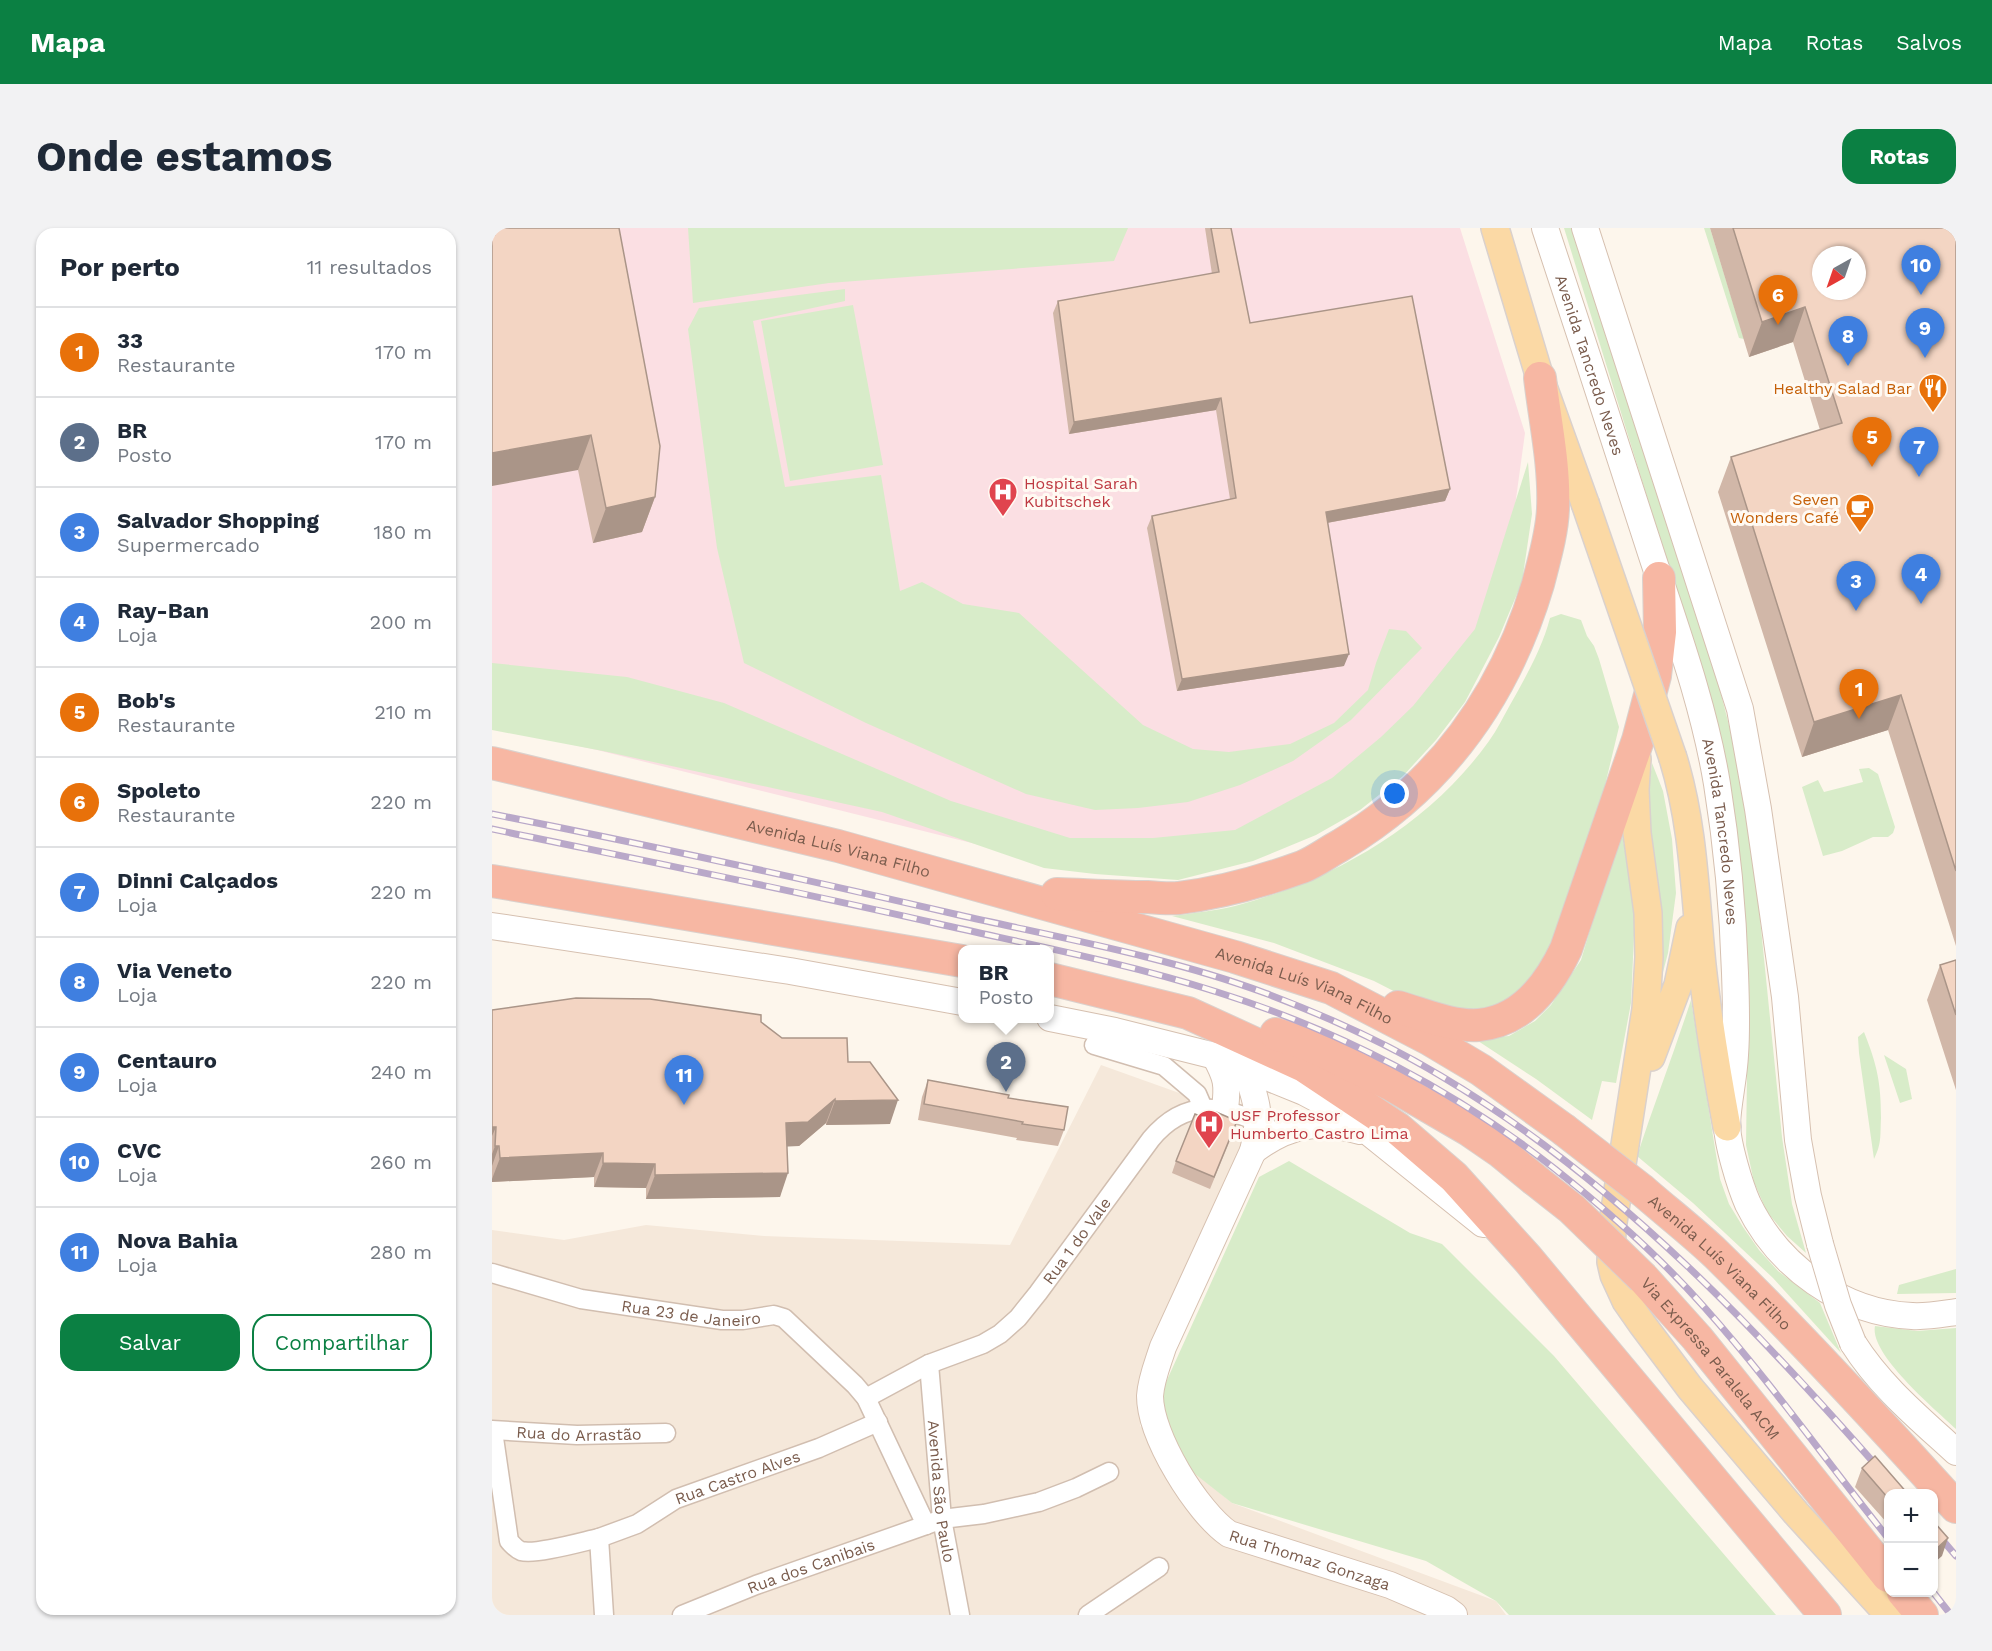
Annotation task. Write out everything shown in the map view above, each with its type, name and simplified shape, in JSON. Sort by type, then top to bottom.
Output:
[{"type":"highway","points":[[1002,891],[1178,898],[1239,886],[1304,866],[1360,833],[1416,790],[1449,755],[1476,720],[1506,666],[1532,604],[1545,560],[1553,509],[1540,378]]},
{"type":"highway","points":[[1330,988],[1455,1023],[1479,1025],[1502,1019],[1522,1009],[1544,988],[1566,950],[1638,740],[1655,676],[1659,632],[1659,579]]},
{"type":"highway","name":"Avenida Luís Viana Filho","points":[[492,763],[838,846],[1235,957],[1330,988],[1429,1039],[1481,1070],[1563,1129],[1643,1191],[1714,1253],[1859,1401],[1956,1507]]},
{"type":"highway","points":[[492,880],[958,960]]},
{"type":"highway","points":[[1054,980],[1188,1013],[1304,1066],[1397,1128],[1454,1177],[1527,1258],[1825,1615]]},
{"type":"highway","name":"Via Expressa Paralela ACM","points":[[1188,1013],[1251,1026],[1310,1045],[1351,1064],[1469,1130],[1501,1152],[1572,1209],[1643,1278],[1697,1338],[1884,1571]]},
{"type":"highway","points":[[1859,1401],[1956,1482]]},
{"type":"highway","points":[[1906,1597],[1922,1615]]},
{"type":"main road","name":"Avenida Tancredo Neves","points":[[1495,228],[1540,378],[1683,790],[1696,888],[1702,964],[1727,1127]]},
{"type":"main road","points":[[1638,740],[1635,790],[1637,833],[1648,913],[1649,957],[1646,1009],[1610,1249],[1614,1275],[1626,1301],[1690,1388],[1797,1513],[1889,1615]]},
{"type":"main road","points":[[1627,1124],[1678,985],[1696,888]]},
{"type":"street","name":"Avenida Tancredo Neves","points":[[1545,228],[1700,705],[1717,784],[1729,881],[1735,971],[1736,1056],[1727,1127],[1746,1200],[1759,1225],[1779,1251],[1805,1275],[1827,1290],[1857,1305],[1884,1313],[1913,1316],[1956,1312]]},
{"type":"street","points":[[1585,228],[1740,709],[1758,809],[1785,997],[1798,1140],[1808,1196],[1838,1305],[1853,1343],[1866,1363],[1884,1384],[1956,1452]]},
{"type":"street","points":[[498,934],[790,971],[958,1001]]},
{"type":"street","points":[[1054,1019],[1115,1031],[1215,1056],[1312,1096],[1336,1109],[1371,1134],[1527,1258]]},
{"type":"street","points":[[1094,1045],[1164,1066],[1214,1109],[1270,1127]]},
{"type":"street","points":[[1214,1109],[1227,1085],[1225,1075],[1215,1056]]},
{"type":"street","points":[[1245,1067],[1258,1105],[1270,1127]]},
{"type":"street","name":"Rua 1 do Vale","points":[[866,1398],[929,1364],[982,1344],[1000,1334],[1018,1318],[1038,1293],[1162,1125],[1182,1113],[1214,1109]]},
{"type":"street","name":"Rua Thomaz Gonzaga","points":[[1371,1134],[1321,1124],[1270,1127],[1270,1138],[1253,1151],[1175,1318],[1156,1367],[1150,1396],[1154,1420],[1179,1474],[1217,1525],[1229,1534],[1390,1585],[1446,1609],[1454,1615]]},
{"type":"street","name":"Rua 23 de Janeiro","points":[[492,1273],[581,1299],[722,1320],[743,1320],[774,1315],[784,1318],[866,1398],[934,1522]]},
{"type":"street","name":"Avenida São Paulo","points":[[929,1364],[934,1522],[960,1615]]},
{"type":"street","name":"Rua Castro Alves","points":[[493,1430],[507,1536],[514,1547],[528,1551],[551,1549],[598,1538],[638,1524],[676,1499],[819,1448],[878,1422]]},
{"type":"street","name":"Rua do Arrastão","points":[[493,1430],[577,1435],[666,1433]]},
{"type":"street","name":"Rua dos Canibais","points":[[682,1615],[756,1585],[934,1522],[1039,1502],[1109,1472]]},
{"type":"street","points":[[598,1538],[604,1615]]},
{"type":"street","points":[[1088,1615],[1160,1567]]},
{"type":"shaded area","name":"Hospital Sarah Kubitschek","points":[[492,228],[1460,228],[1525,433],[1502,601],[1455,693],[1235,853],[1032,858],[597,750],[492,727]]},
{"type":"shaded area","points":[[1101,1065],[1252,1119],[1147,1362],[1140,1426],[1232,1503],[1496,1601],[1506,1615],[492,1615],[492,1230],[564,1240],[646,1225],[764,1236],[1010,1245]]},
{"type":"green space","points":[[688,228],[1128,228],[1114,261],[829,283],[693,303]]},
{"type":"green space","points":[[1564,228],[1572,228],[1707,639],[1733,741],[1756,879],[1782,1137],[1792,1204],[1806,1253],[1787,1236],[1767,1212],[1754,1182],[1746,1145],[1748,1006],[1742,877],[1721,742],[1694,642]]},
{"type":"green space","points":[[1704,228],[1710,228],[1744,339],[1739,338]]},
{"type":"green space","points":[[845,289],[845,301],[753,321],[785,487],[881,475],[900,591],[922,582],[963,604],[1019,613],[1143,725],[1193,749],[1229,752],[1290,744],[1334,723],[1368,690],[1389,629],[1406,631],[1422,648],[1351,720],[1293,761],[1240,785],[1188,802],[1095,810],[1026,794],[866,723],[744,663],[717,548],[688,329],[699,308]]},
{"type":"green space","points":[[853,305],[883,465],[790,481],[761,321]]},
{"type":"green space","points":[[1528,462],[1532,514],[1522,582],[1499,637],[1465,702],[1436,740],[1403,776],[1360,810],[1316,835],[1253,861],[1178,880],[1044,868],[882,812],[603,751],[492,730],[492,663],[627,677],[724,703],[951,801],[1070,838],[1153,838],[1235,830],[1332,778],[1381,737],[1413,706],[1475,629]]},
{"type":"green space","points":[[1561,614],[1581,620],[1599,659],[1619,727],[1594,831],[1546,970],[1496,1012],[1459,1016],[1415,1002],[1374,981],[1274,943],[1172,916],[1235,906],[1308,881],[1343,865],[1408,823],[1438,799],[1489,741],[1533,663],[1550,618]]},
{"type":"green space","points":[[1652,763],[1663,791],[1672,839],[1676,893],[1668,953],[1657,995],[1648,849]]},
{"type":"green space","points":[[1869,768],[1878,774],[1895,827],[1893,833],[1888,837],[1873,837],[1842,851],[1823,856],[1802,787],[1818,780],[1824,792],[1863,782],[1859,769]]},
{"type":"green space","points":[[1621,827],[1635,913],[1631,1003],[1616,1083],[1602,1081],[1592,1120],[1536,1079],[1475,1039],[1509,1036],[1535,1021],[1551,1005],[1581,960]]},
{"type":"green space","points":[[1691,1000],[1720,1179],[1729,1204],[1759,1250],[1778,1271],[1820,1303],[1841,1353],[1773,1278],[1693,1203],[1637,1156]]},
{"type":"green space","points":[[1864,1032],[1875,1064],[1880,1094],[1880,1139],[1874,1159],[1859,1053],[1858,1037]]},
{"type":"green space","points":[[1884,1055],[1906,1069],[1912,1099],[1900,1103]]},
{"type":"green space","points":[[1289,1161],[1410,1233],[1442,1244],[1554,1356],[1776,1615],[1509,1615],[1496,1601],[1426,1561],[1232,1503],[1190,1470],[1168,1430],[1162,1391],[1259,1177]]},
{"type":"green space","points":[[1956,1269],[1956,1293],[1897,1294],[1899,1285]]},
{"type":"green space","points":[[1875,1326],[1917,1331],[1956,1328],[1956,1429],[1893,1366],[1876,1338]]},
{"type":"building","points":[[492,228],[619,228],[660,446],[655,497],[606,508],[591,435],[492,453]]},
{"type":"building","name":"Hospital Sarah Kubitschek","points":[[1211,228],[1231,228],[1250,323],[1412,296],[1450,489],[1326,512],[1349,654],[1182,679],[1152,516],[1236,498],[1221,398],[1074,422],[1058,301],[1219,272]]},
{"type":"building","points":[[1733,228],[1956,228],[1956,871],[1901,695],[1814,722],[1731,457],[1842,423],[1805,307],[1762,322]]},
{"type":"building","points":[[1956,960],[1956,1015],[1940,965]]},
{"type":"building","points":[[576,998],[650,999],[761,1015],[761,1022],[782,1038],[847,1038],[848,1062],[870,1062],[898,1100],[835,1101],[835,1099],[808,1122],[786,1123],[788,1173],[655,1175],[655,1164],[603,1163],[603,1153],[500,1158],[499,1146],[495,1146],[496,1127],[492,1127],[492,1010]]},
{"type":"building","points":[[928,1080],[1009,1095],[1008,1098],[1068,1107],[1064,1130],[924,1104]]},
{"type":"building","points":[[1216,1112],[1237,1121],[1214,1177],[1176,1161],[1195,1114],[1212,1121]]},
{"type":"building","points":[[1875,1456],[1904,1489],[1884,1489],[1884,1493],[1862,1468]]},
{"type":"building","points":[[1938,1527],[1948,1538],[1938,1547]]},
{"type":"railway","points":[[492,814],[784,875],[1075,940],[1191,969],[1265,993],[1377,1041],[1441,1076],[1507,1118],[1570,1164],[1630,1214],[1743,1321],[1850,1435],[1897,1489]]},
{"type":"railway","points":[[492,829],[828,899],[1034,945]]},
{"type":"railway","points":[[1054,949],[1148,972],[1217,992],[1307,1025],[1394,1065],[1436,1088],[1517,1140],[1594,1201],[1633,1235],[1688,1289],[1775,1393],[1884,1533]]},
{"type":"railway","points":[[1938,1535],[1956,1556]]},
{"type":"railway","points":[[1937,1597],[1951,1615]]},
{"type":"place","name":"CVC","points":[[1921,295]]},
{"type":"place","name":"Spoleto","points":[[1778,325]]},
{"type":"place","name":"Centauro","points":[[1925,358]]},
{"type":"place","name":"Via Veneto","points":[[1848,366]]},
{"type":"place","name":"Healthy Salad Bar","points":[[1933,414]]},
{"type":"place","name":"Bob's","points":[[1872,467]]},
{"type":"place","name":"Dinni Calçados","points":[[1919,477]]},
{"type":"place","name":"Hospital Sarah Kubitschek","points":[[1003,518]]},
{"type":"place","name":"Seven Wonders Café","points":[[1860,534]]},
{"type":"place","name":"Ray-Ban","points":[[1921,604]]},
{"type":"place","name":"Salvador Shopping","points":[[1856,611]]},
{"type":"place","name":"33","points":[[1859,719]]},
{"type":"place","name":"BR","points":[[1006,1092]]},
{"type":"place","name":"Nova Bahia","points":[[684,1105]]},
{"type":"place","name":"USF Professor Humberto Castro Lima","points":[[1209,1150]]}]
